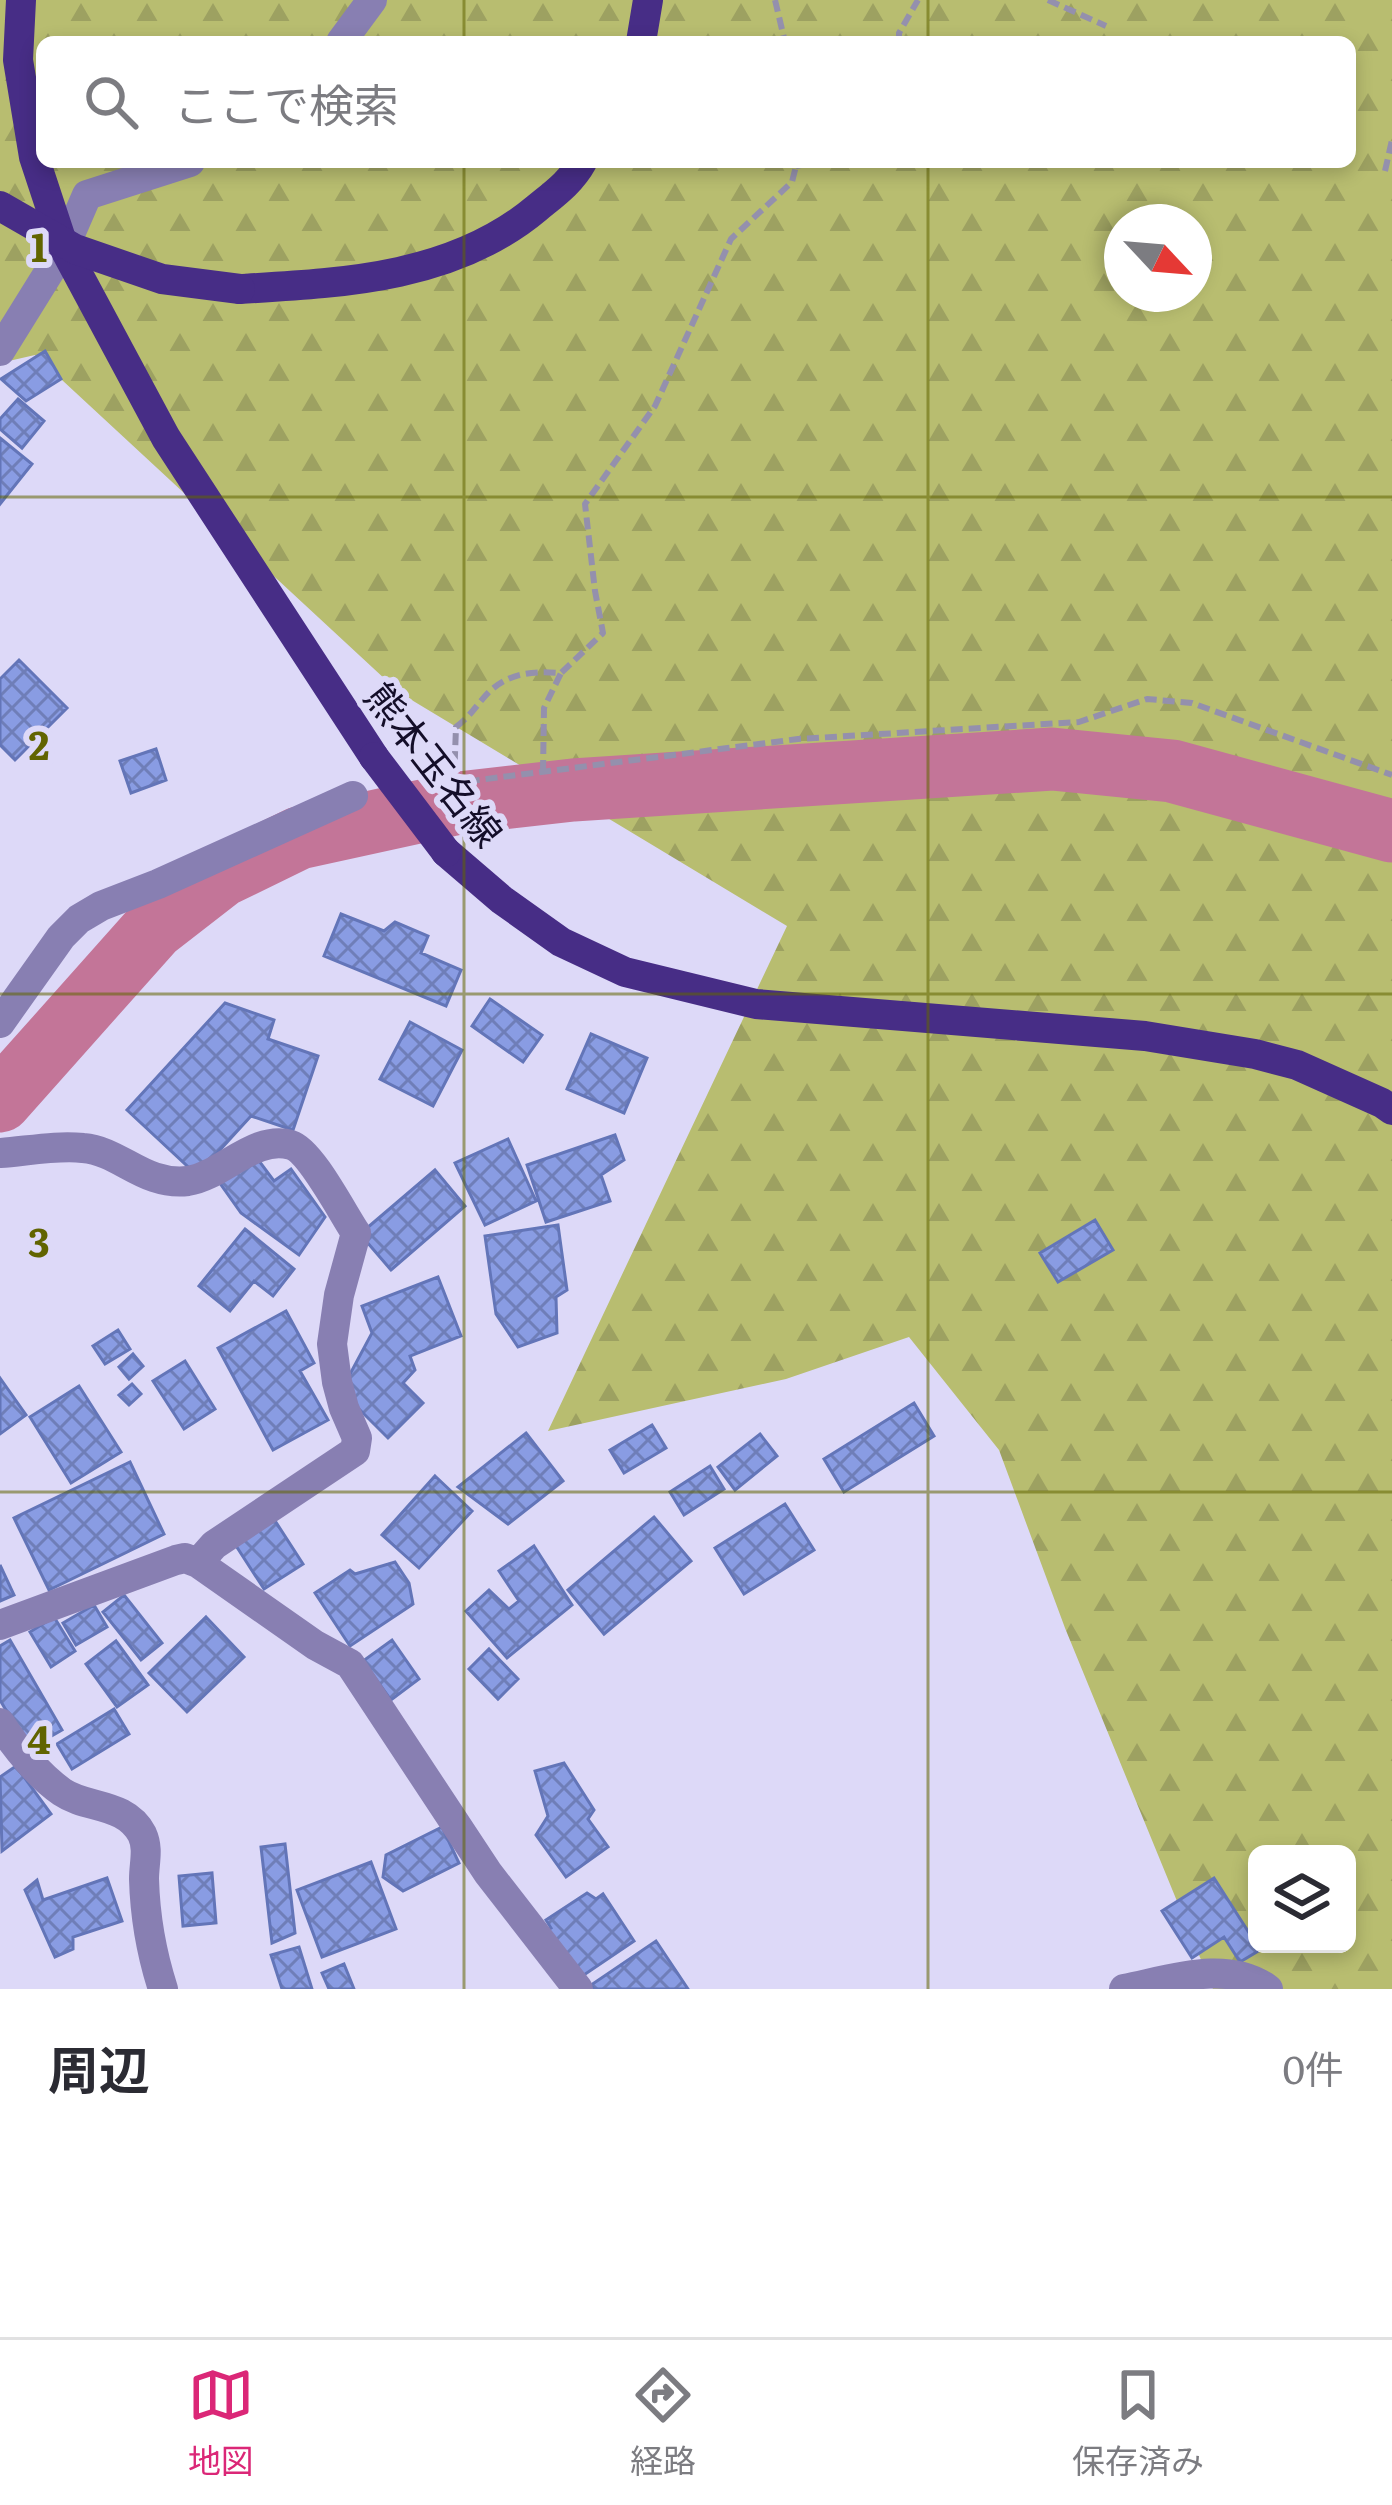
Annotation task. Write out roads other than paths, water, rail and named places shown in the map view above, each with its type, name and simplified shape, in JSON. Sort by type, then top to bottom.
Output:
[{"type":"main road","name":"熊本玉名線","points":[[21,0],[18,60],[36,163]]},
{"type":"main road","points":[[642,36],[647,0]]},
{"type":"main road","name":"熊本玉名線","points":[[38,168],[64,248],[166,438],[374,757],[446,852],[560,943],[625,972],[756,1004],[1145,1036],[1255,1054],[1298,1065],[1392,1110]]},
{"type":"main road","points":[[0,206],[75,249],[162,278],[240,289],[337,284],[430,267],[513,229],[578,168]]},
{"type":"street","points":[[346,36],[373,0]]},
{"type":"street","points":[[0,350],[64,248],[87,195],[171,168]]},
{"type":"street","points":[[0,1023],[79,919],[353,796]]},
{"type":"street","points":[[0,1153],[85,1148],[171,1182],[197,1179],[258,1148],[287,1144],[304,1153],[356,1233],[332,1344],[337,1382],[357,1438],[355,1451],[214,1545],[198,1563]]},
{"type":"street","points":[[0,1625],[176,1560],[198,1563],[350,1664],[488,1873],[578,1989]]},
{"type":"street","points":[[0,1723],[49,1782],[66,1795],[116,1810],[141,1832],[146,1848],[147,1904],[163,1989]]},
{"type":"street","points":[[1124,1989],[1207,1973],[1240,1975],[1268,1989]]},
{"type":"waterway","points":[[0,1101],[154,928],[221,876],[299,838],[459,803],[573,790],[1052,759],[1172,771],[1392,831]]}]
